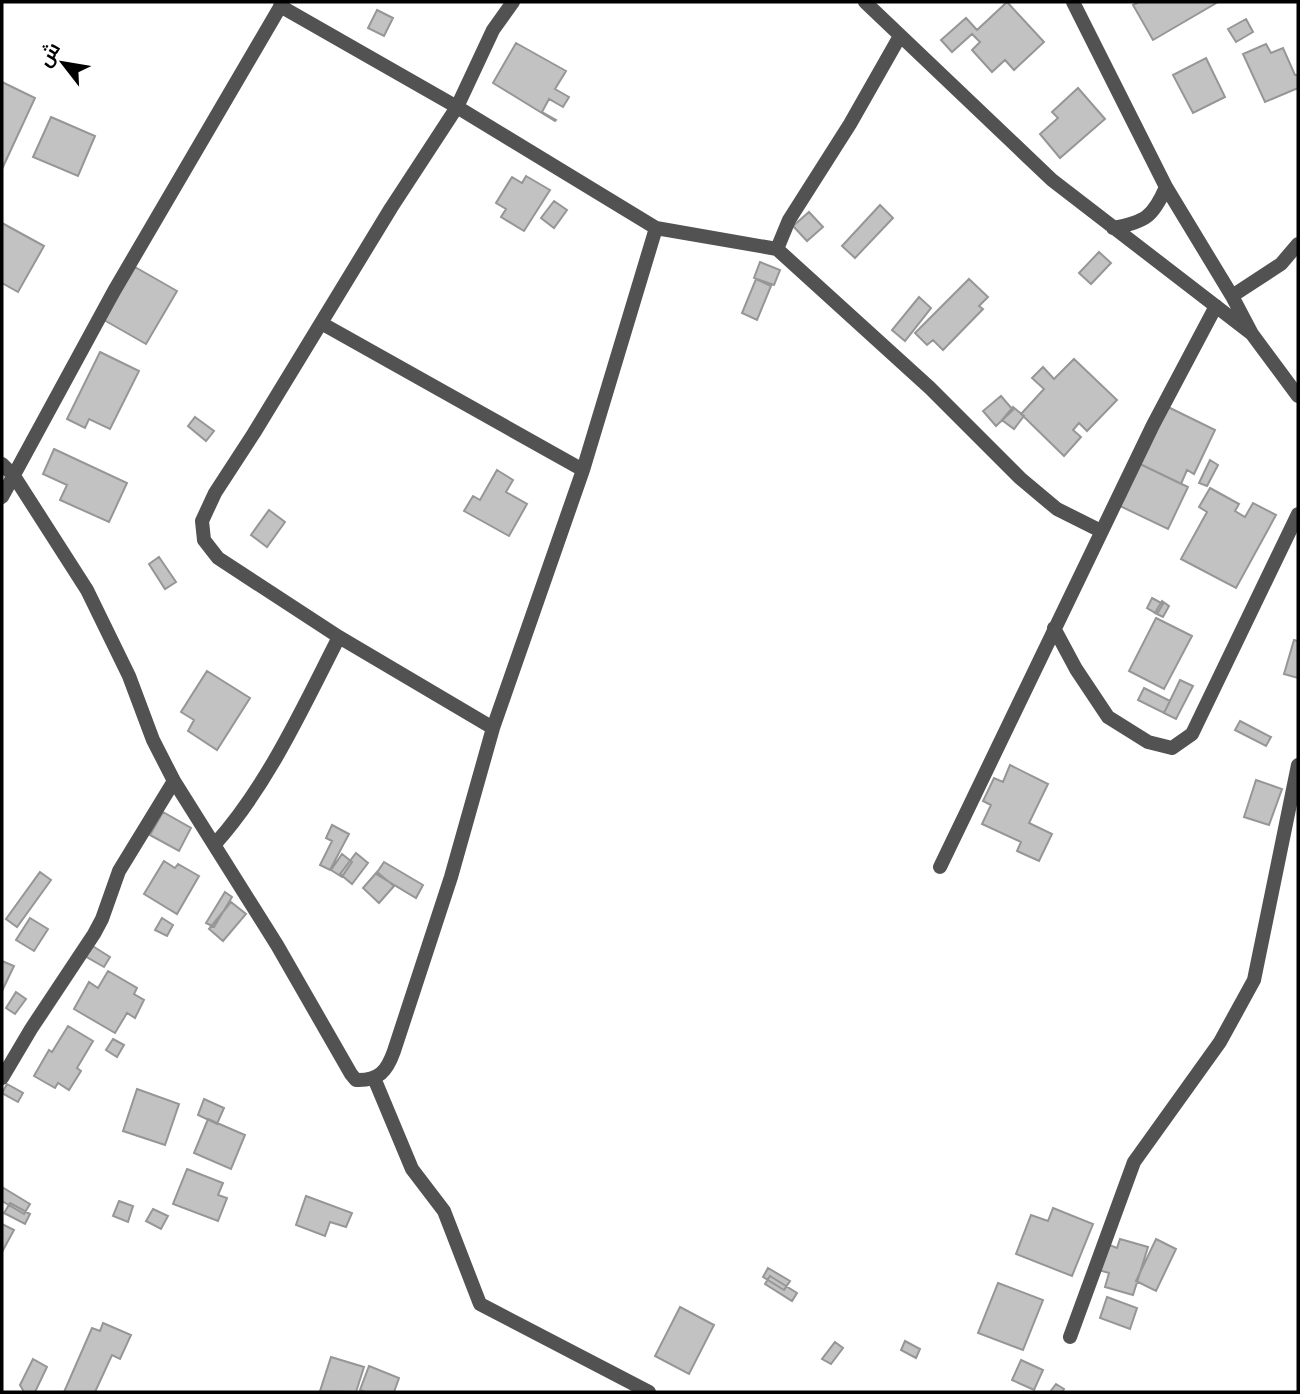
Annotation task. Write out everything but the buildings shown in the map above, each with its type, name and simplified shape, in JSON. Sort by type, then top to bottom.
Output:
[{"type":"street","points":[[493,728],[339,637],[218,558],[204,540],[202,521],[215,493],[391,208],[457,107],[493,30],[513,2]]},
{"type":"street","points":[[865,2],[1052,180],[1252,334]]},
{"type":"street","points":[[1073,2],[1166,187],[1252,334],[1298,396]]},
{"type":"street","points":[[2,497],[114,291],[281,4],[656,228],[777,249],[930,388],[1020,478],[1057,509],[1101,531]]},
{"type":"street","points":[[777,249],[789,220],[850,124],[900,36]]},
{"type":"street","points":[[1113,228],[1132,225],[1146,219],[1156,208],[1166,187]]},
{"type":"street","points":[[2,464],[14,476],[87,590],[129,676],[153,740],[174,781],[277,945],[351,1074],[356,1080],[374,1079],[383,1074],[394,1051],[451,877],[493,728],[583,470],[656,228]]},
{"type":"street","points":[[1232,296],[1281,264],[1298,244]]},
{"type":"street","points":[[940,867],[1153,425],[1216,306]]},
{"type":"street","points":[[321,323],[583,470]]},
{"type":"street","points":[[1054,628],[1076,669],[1108,717],[1148,742],[1172,748],[1192,734],[1298,514]]},
{"type":"street","points":[[215,844],[249,802],[339,637]]},
{"type":"street","points":[[1070,1337],[1134,1162],[1220,1042],[1254,980],[1298,765]]},
{"type":"street","points":[[2,1078],[94,934],[119,872],[174,781]]},
{"type":"street","points":[[374,1079],[412,1168],[444,1211],[480,1304],[649,1392]]}]
